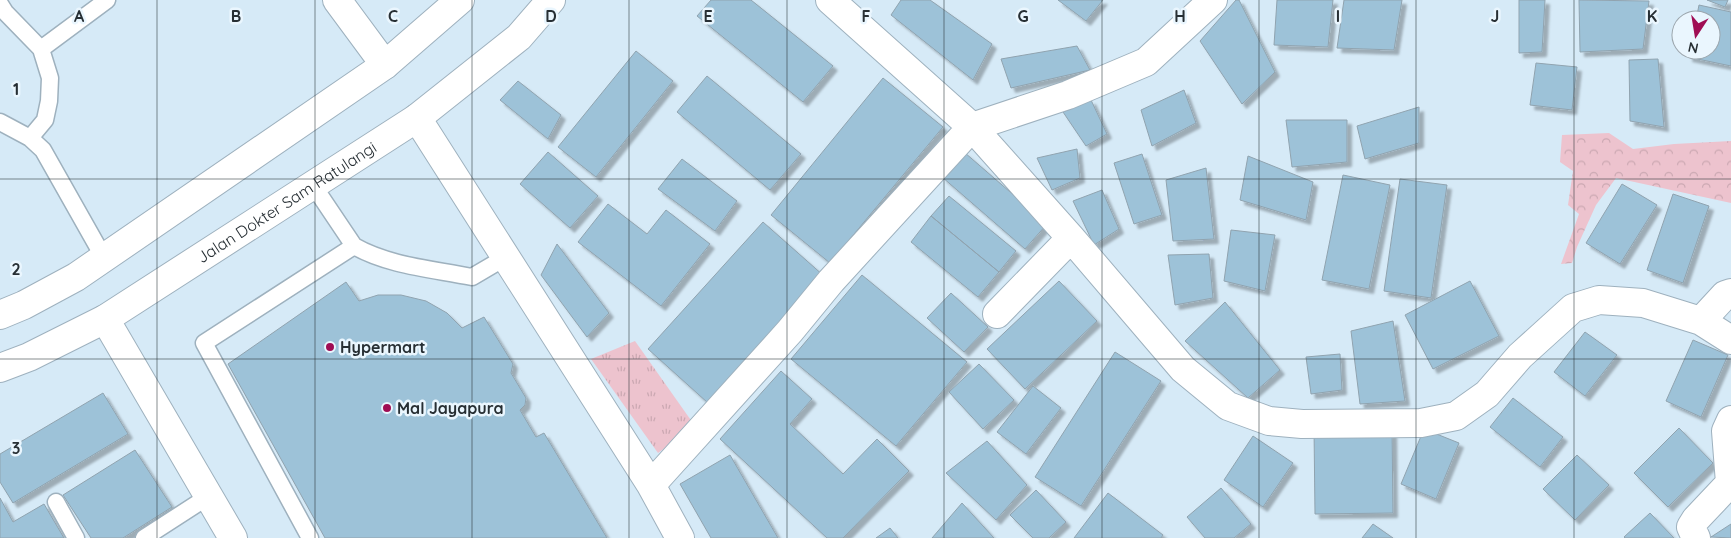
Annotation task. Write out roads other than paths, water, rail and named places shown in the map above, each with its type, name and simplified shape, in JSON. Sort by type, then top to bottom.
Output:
[{"type":"street","points":[[337,0],[385,66]]},
{"type":"street","points":[[0,315],[24,306],[76,277],[385,66],[460,0]]},
{"type":"street","name":"Jalan Dokter Sam Ratulangi","points":[[0,368],[29,357],[105,319],[417,118],[519,36],[551,0]]},
{"type":"street","points":[[830,0],[972,127],[1071,238],[1183,369],[1228,406],[1269,421],[1311,424],[1421,423],[1456,416],[1487,394],[1520,356],[1573,308],[1599,300],[1644,303],[1701,321],[1731,340]]},
{"type":"street","points":[[651,484],[790,331],[831,281],[972,127],[1068,95],[1146,62],[1213,0]]},
{"type":"street","points":[[417,118],[651,484],[680,538]]},
{"type":"street","points":[[997,314],[1071,238]]},
{"type":"street","points":[[1701,321],[1725,295],[1731,293]]},
{"type":"street","points":[[105,319],[233,538]]},
{"type":"street","points":[[1696,538],[1691,527],[1730,483],[1726,431],[1731,420]]},
{"type":"lane","points":[[41,49],[107,0]]},
{"type":"lane","points":[[0,4],[5,12],[41,49],[50,78],[49,101],[45,120],[30,138]]},
{"type":"lane","points":[[0,122],[30,138],[43,150],[104,258]]},
{"type":"lane","points":[[313,185],[354,246],[369,255],[472,277],[506,257]]},
{"type":"lane","points":[[310,538],[204,343],[354,246]]},
{"type":"lane","points":[[144,538],[208,496]]},
{"type":"lane","points":[[56,502],[76,538]]},
{"type":"place","name":"Hypermart","points":[[330,347]]},
{"type":"place","name":"Mal Jayapura","points":[[387,408]]}]
